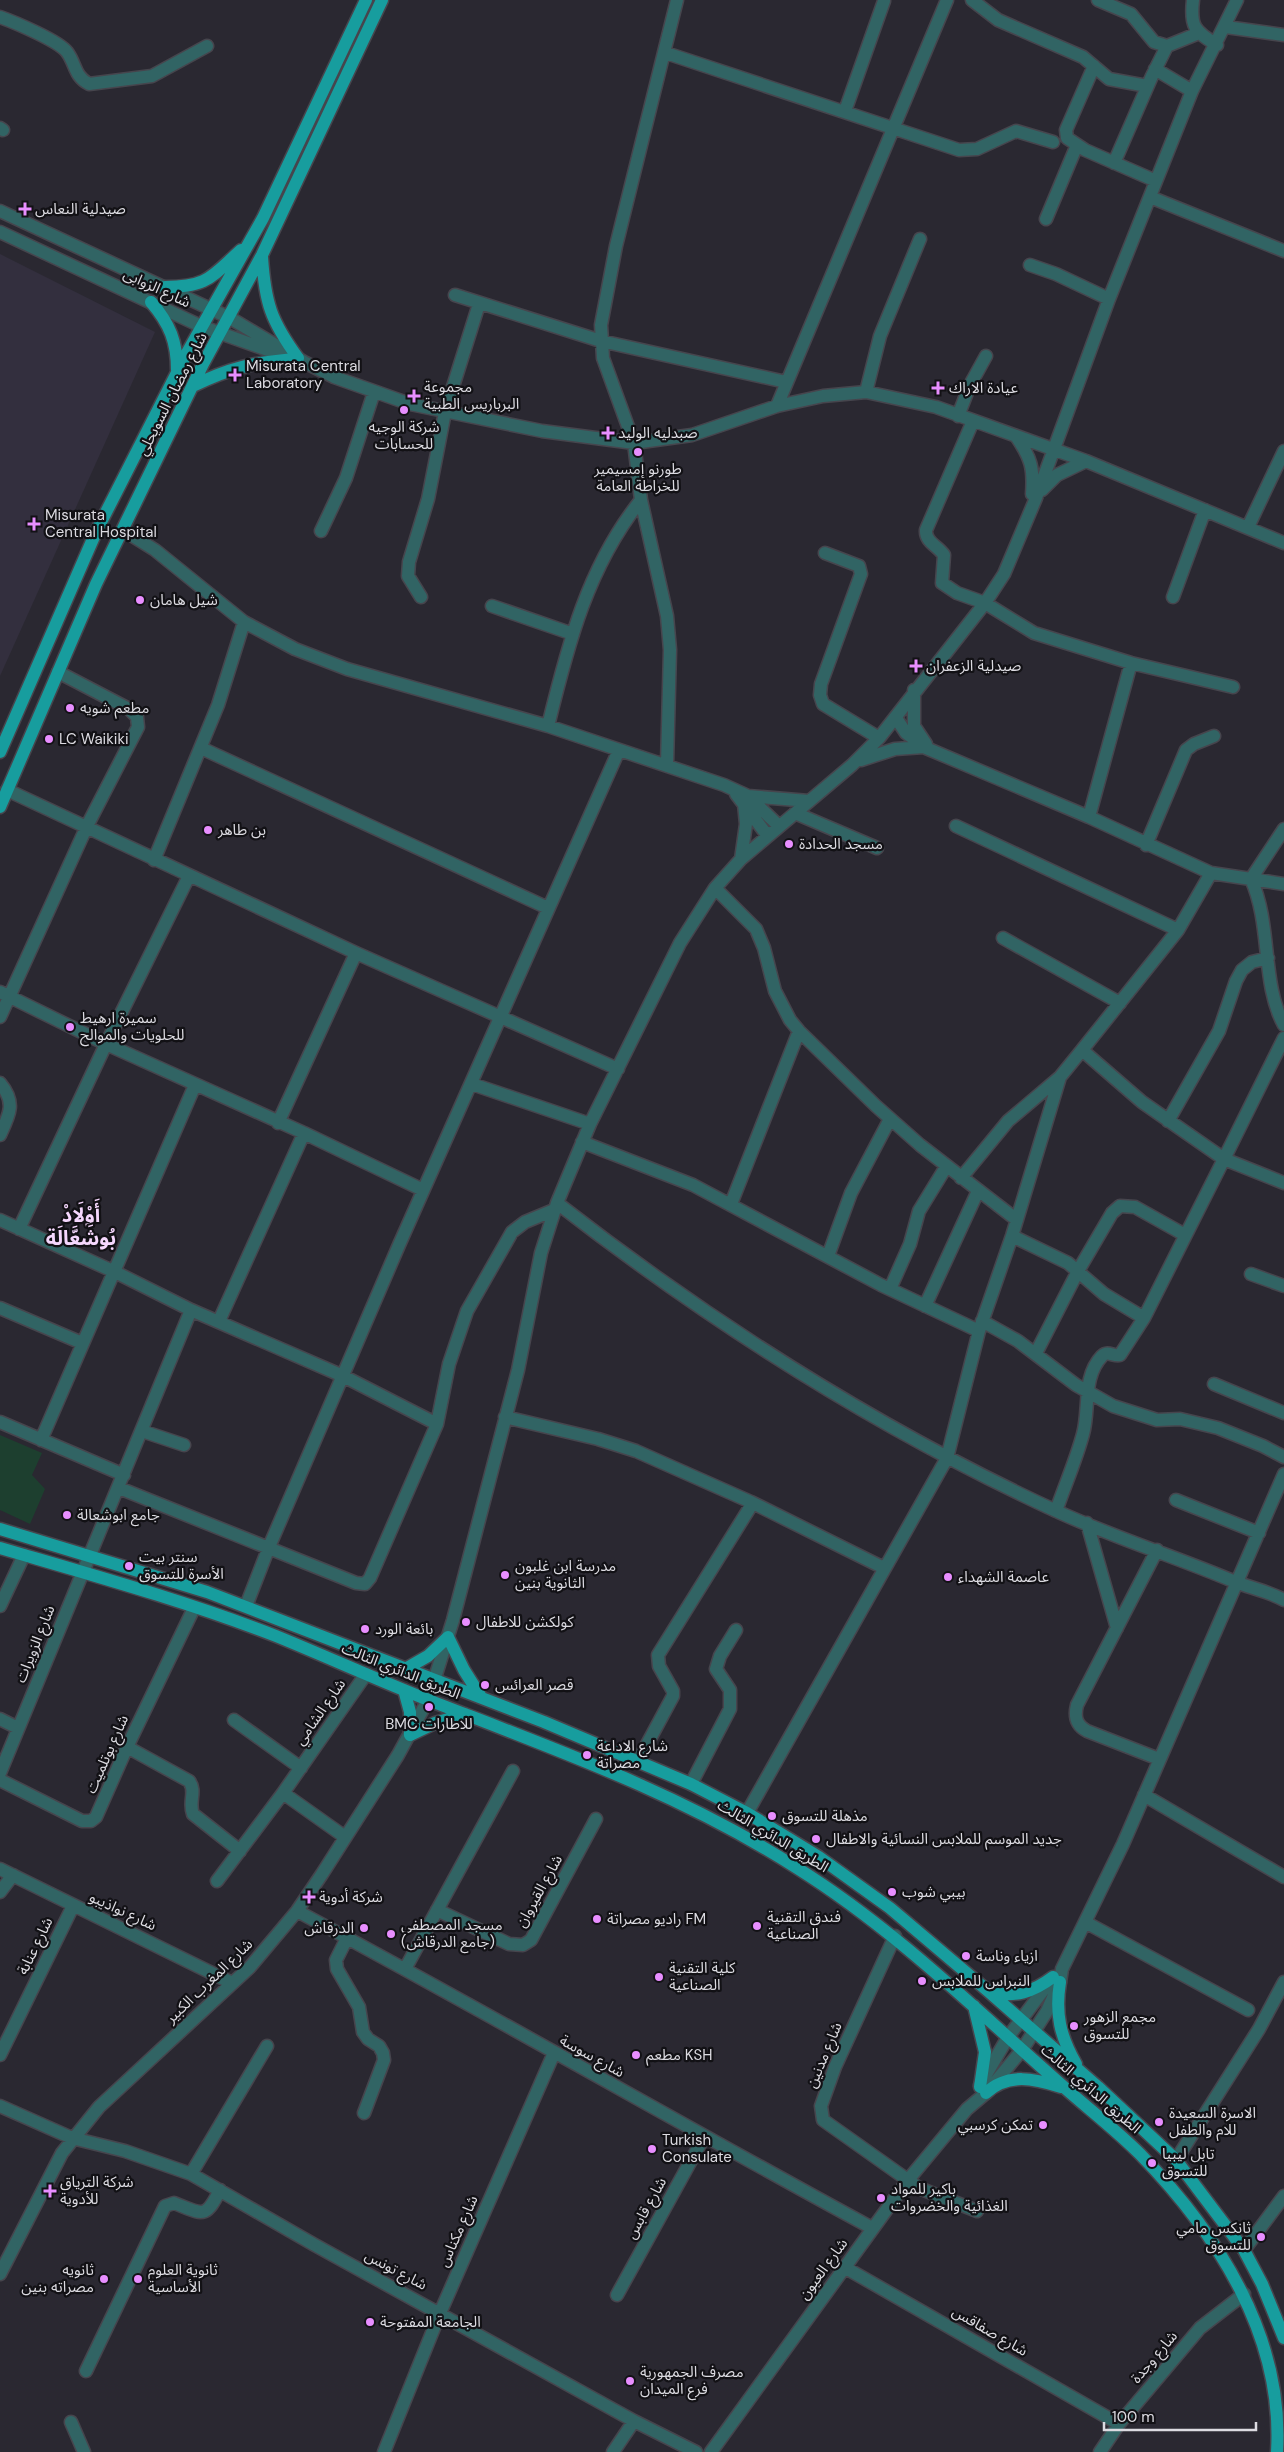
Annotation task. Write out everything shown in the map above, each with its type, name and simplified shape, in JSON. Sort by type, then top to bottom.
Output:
[{"type":"main road","name":"شارع رمضان السويحلي","points":[[0,752],[76,574],[177,373],[248,244],[312,118],[366,0]]},
{"type":"main road","name":"شارع رمضان السويحلي","points":[[0,807],[96,584],[193,386],[262,255],[382,0]]},
{"type":"main road","points":[[165,287],[186,287],[202,283],[248,244]]},
{"type":"main road","points":[[262,255],[268,306],[278,329],[299,360]]},
{"type":"main road","points":[[151,302],[173,334],[177,355],[177,373]]},
{"type":"main road","points":[[193,386],[223,372],[251,363],[299,360]]},
{"type":"main road","name":"الطريق الدائري الثالث","points":[[0,1529],[207,1592],[481,1697],[691,1784],[747,1813],[819,1857],[855,1882],[988,1991],[1082,2072],[1176,2160],[1244,2250],[1262,2284],[1284,2338]]},
{"type":"main road","name":"الطريق الدائري الثالث","points":[[0,1548],[82,1572],[273,1635],[428,1700],[629,1780],[707,1815],[801,1870],[895,1936],[1138,2152],[1178,2196],[1226,2260],[1244,2294],[1271,2369],[1278,2407],[1277,2452]]},
{"type":"main road","points":[[407,1668],[428,1656],[448,1637],[464,1670],[481,1697]]},
{"type":"main road","points":[[404,1690],[410,1712],[410,1735],[435,1722],[465,1714]]},
{"type":"main road","points":[[988,1991],[1001,1995],[1032,1991],[1058,1976]]},
{"type":"main road","points":[[1058,1976],[1057,2002],[1059,2022],[1070,2052],[1082,2072]]},
{"type":"main road","points":[[973,2004],[980,2024],[985,2052],[983,2090],[1002,2082],[1027,2078],[1066,2089]]},
{"type":"street","points":[[667,764],[670,650],[667,616],[641,500],[634,443],[608,374],[601,341],[606,293],[616,246],[666,53],[677,0]]},
{"type":"street","points":[[777,406],[947,0]]},
{"type":"street","points":[[972,0],[998,20],[1072,52],[1094,66],[1109,79],[1147,86]]},
{"type":"street","points":[[1098,0],[1131,14],[1154,42],[1167,46],[1199,33]]},
{"type":"street","points":[[1193,0],[1191,17],[1199,33],[1217,45]]},
{"type":"street","points":[[852,765],[896,718],[914,690],[985,603],[1004,574],[1034,503],[1109,299],[1192,91],[1226,27],[1237,0]]},
{"type":"street","points":[[845,111],[884,1]]},
{"type":"street","points":[[0,17],[18,23],[66,51],[74,70],[89,84],[152,76],[207,46]]},
{"type":"street","points":[[1226,27],[1284,35]]},
{"type":"street","points":[[1114,163],[1147,86],[1167,46]]},
{"type":"street","points":[[666,53],[893,126],[959,150],[977,149],[1016,131],[1053,142]]},
{"type":"street","points":[[1094,66],[1066,130],[1067,138],[1114,163],[1156,181]]},
{"type":"street","points":[[1155,69],[1192,91]]},
{"type":"street","points":[[1046,218],[1077,145]]},
{"type":"street","points":[[1150,197],[1284,251]]},
{"type":"street","name":"شارع الزوابى","points":[[0,211],[230,318],[299,360]]},
{"type":"street","name":"شارع الزوابى","points":[[0,232],[203,327],[299,360]]},
{"type":"street","points":[[866,392],[880,336],[920,238]]},
{"type":"street","points":[[50,257],[60,240]]},
{"type":"street","points":[[1030,265],[1056,274],[1109,299]]},
{"type":"street","points":[[456,295],[479,304],[601,341],[786,382]]},
{"type":"street","points":[[421,597],[410,580],[408,568],[428,499],[445,412],[479,304]]},
{"type":"street","points":[[958,416],[970,385],[986,356]]},
{"type":"street","points":[[299,360],[374,392],[445,412],[576,437],[634,443],[692,435],[777,406],[823,396],[866,392],[921,403],[1086,461],[1284,543]]},
{"type":"street","points":[[321,531],[346,478],[374,392]]},
{"type":"street","points":[[973,421],[937,500],[925,535],[944,555],[942,583],[956,593],[985,603],[1034,633],[1131,663],[1233,687]]},
{"type":"street","points":[[1016,436],[1027,452],[1032,465],[1034,503]]},
{"type":"street","points":[[1248,528],[1284,451]]},
{"type":"street","points":[[1034,503],[1047,482],[1086,461]]},
{"type":"street","points":[[548,726],[573,634],[604,555],[614,537],[641,500]]},
{"type":"street","points":[[1173,597],[1205,510]]},
{"type":"street","points":[[123,530],[155,550],[244,622],[295,649],[347,669],[548,726],[667,764],[731,788],[779,826]]},
{"type":"street","points":[[826,553],[854,563],[859,566],[861,574],[821,684],[820,695],[824,704],[879,738]]},
{"type":"street","points":[[492,606],[573,634]]},
{"type":"street","points":[[154,860],[201,748],[226,680],[244,622]]},
{"type":"street","points":[[1089,817],[1131,663]]},
{"type":"street","points":[[0,1017],[5,994],[87,826],[133,740],[138,721],[129,709],[58,672]]},
{"type":"street","points":[[914,690],[914,726],[920,738],[930,749]]},
{"type":"street","points":[[896,718],[906,734],[930,749],[1089,817],[1146,845],[1211,873],[1284,884]]},
{"type":"street","points":[[1146,845],[1186,750],[1194,744],[1214,736]]},
{"type":"street","points":[[852,765],[895,749],[912,746],[930,749]]},
{"type":"street","points":[[201,748],[548,908]]},
{"type":"street","points":[[246,1606],[269,1547],[423,1190],[502,1017],[548,908],[619,750]]},
{"type":"street","name":"شارع المغرب الكبير","points":[[0,2274],[62,2153],[72,2138],[99,2108],[250,1967],[297,1911],[410,1735],[428,1700],[448,1637],[518,1370],[542,1253],[555,1207],[590,1124],[680,943],[715,888],[741,859],[767,835],[852,765]]},
{"type":"street","points":[[7,790],[356,953],[618,1069]]},
{"type":"street","points":[[746,799],[809,801]]},
{"type":"street","points":[[746,799],[767,835]]},
{"type":"street","points":[[741,859],[746,824],[746,799]]},
{"type":"street","points":[[795,813],[876,848]]},
{"type":"street","points":[[956,826],[1178,930]]},
{"type":"street","points":[[1251,879],[1284,829]]},
{"type":"street","points":[[961,1178],[1008,1121],[1060,1077],[1120,1004],[1178,930],[1211,873]]},
{"type":"street","points":[[19,1229],[106,1044],[189,876]]},
{"type":"street","points":[[1251,879],[1262,913],[1274,1001],[1284,1025]]},
{"type":"street","points":[[715,888],[756,929],[764,948],[775,991],[790,1020],[799,1031],[890,1119],[946,1167],[1017,1220]]},
{"type":"street","points":[[1003,938],[1120,1004]]},
{"type":"street","points":[[278,1123],[356,953]]},
{"type":"street","points":[[1168,1121],[1218,1031],[1236,981],[1242,970],[1252,962],[1268,958]]},
{"type":"street","points":[[5,994],[106,1044],[278,1123],[304,1133],[423,1190]]},
{"type":"street","points":[[731,1204],[799,1031]]},
{"type":"street","points":[[1056,1511],[1084,1432],[1087,1392],[1097,1363],[1103,1355],[1108,1353],[1116,1356],[1124,1352],[1144,1318],[1284,1038]]},
{"type":"street","points":[[1082,1050],[1168,1121],[1224,1159],[1284,1183]]},
{"type":"street","points":[[747,1813],[947,1458],[981,1326],[1012,1236],[1060,1077]]},
{"type":"street","points":[[0,1083],[10,1100],[11,1111],[0,1135]]},
{"type":"street","points":[[472,1084],[590,1124]]},
{"type":"street","points":[[41,1440],[195,1085]]},
{"type":"street","points":[[828,1256],[851,1193],[890,1119]]},
{"type":"street","points":[[219,1321],[304,1133]]},
{"type":"street","points":[[582,1142],[677,1178],[731,1204],[890,1289],[926,1306],[981,1326],[1036,1354],[1087,1392],[1113,1406],[1157,1420],[1180,1419],[1218,1428],[1263,1446],[1284,1457]]},
{"type":"street","points":[[890,1289],[910,1244],[919,1212],[946,1167]]},
{"type":"street","points":[[926,1306],[978,1191]]},
{"type":"street","points":[[1036,1354],[1078,1271],[1112,1213],[1120,1206],[1135,1207],[1185,1235]]},
{"type":"street","points":[[119,1488],[356,1583],[365,1584],[370,1578],[437,1424],[448,1364],[456,1337],[467,1311],[507,1238],[517,1227],[555,1207],[694,1304],[880,1420],[947,1458],[1056,1511],[1284,1600]]},
{"type":"street","points":[[0,1220],[115,1272],[191,1310],[343,1376],[437,1424]]},
{"type":"street","points":[[1012,1236],[1068,1263],[1104,1294],[1144,1318]]},
{"type":"street","points":[[1251,1274],[1284,1286]]},
{"type":"street","points":[[0,1308],[82,1343]]},
{"type":"street","name":"شارع الزويرات","points":[[0,1774],[191,1310]]},
{"type":"street","points":[[1214,1384],[1284,1413]]},
{"type":"street","points":[[505,1417],[598,1439],[636,1451],[751,1502],[884,1568]]},
{"type":"street","points":[[0,1422],[124,1475]]},
{"type":"street","points":[[142,1431],[184,1445]]},
{"type":"street","points":[[983,2090],[1022,2050],[1035,2032],[1058,1976],[1144,1795],[1284,1474]]},
{"type":"street","points":[[1176,1500],[1259,1533]]},
{"type":"street","points":[[638,1761],[673,1696],[673,1691],[659,1666],[658,1655],[749,1509]]},
{"type":"street","points":[[1087,1523],[1117,1628]]},
{"type":"street","points":[[1157,1550],[1077,1705],[1075,1717],[1080,1727],[1087,1731],[1160,1759]]},
{"type":"street","points":[[0,1606],[24,1555]]},
{"type":"street","name":"شارع بوتلميت","points":[[0,1780],[82,1821],[90,1821],[98,1814],[127,1747],[194,1608]]},
{"type":"street","points":[[691,1784],[730,1709],[730,1690],[716,1669],[720,1656],[736,1630]]},
{"type":"street","name":"شارع الشامي","points":[[217,1881],[301,1768],[366,1674]]},
{"type":"street","points":[[0,1719],[18,1728]]},
{"type":"street","name":"شارع الشامي","points":[[234,1720],[301,1768]]},
{"type":"street","points":[[127,1747],[189,1781],[193,1789],[192,1814],[240,1851]]},
{"type":"street","points":[[405,1968],[513,1772]]},
{"type":"street","points":[[283,1793],[345,1837]]},
{"type":"street","points":[[1144,1795],[1284,1878]]},
{"type":"street","name":"شارع القيروان","points":[[438,1910],[509,1944],[523,1945],[531,1940],[596,1819]]},
{"type":"street","name":"شارع نواذيبو","points":[[0,1869],[232,1983]]},
{"type":"street","points":[[0,1892],[13,1875]]},
{"type":"street","name":"شارع عنابة","points":[[0,2055],[73,1906]]},
{"type":"street","name":"شارع سوسة","points":[[297,1911],[405,1968],[704,2137],[872,2228]]},
{"type":"street","points":[[1085,1922],[1248,2010]]},
{"type":"street","name":"شارع مدنين","points":[[895,1936],[835,2067],[821,2106],[821,2114],[824,2120],[908,2180]]},
{"type":"street","points":[[348,1938],[336,1960],[337,1970],[359,2007],[363,2032],[383,2053],[384,2060],[364,2113]]},
{"type":"street","points":[[983,2090],[1008,2037],[1058,1976]]},
{"type":"street","points":[[1176,2160],[1258,2029],[1284,1982]]},
{"type":"street","points":[[191,2174],[267,2046]]},
{"type":"street","name":"شارع مكناس","points":[[384,2452],[440,2313],[554,2053]]},
{"type":"street","name":"شارع العيون","points":[[711,2452],[908,2180],[983,2090]]},
{"type":"street","name":"شارع تونس","points":[[0,2106],[72,2138],[125,2151],[191,2174],[634,2421],[696,2452]]},
{"type":"street","name":"شارع قابس","points":[[617,2295],[704,2137]]},
{"type":"street","points":[[908,2180],[927,2192],[977,2211]]},
{"type":"street","points":[[86,2371],[165,2206],[174,2203],[199,2213],[206,2212],[210,2209],[220,2190]]},
{"type":"street","points":[[1244,2250],[1284,2196]]},
{"type":"street","name":"شارع صفاقس","points":[[844,2267],[1119,2424]]},
{"type":"street","name":"شارع وجدة","points":[[1100,2452],[1119,2424],[1200,2328],[1244,2294]]},
{"type":"street","points":[[613,2452],[634,2421]]},
{"type":"street","points":[[71,2422],[84,2452]]},
{"type":"shaded area","name":"Misurata Central Hospital","points":[[0,254],[155,332],[0,676]]},
{"type":"green space","points":[[0,1435],[42,1453],[32,1475],[45,1489],[30,1524],[0,1510]]},
{"type":"place","name":"صيدلية النعاس","points":[[25,209]]},
{"type":"place","name":"Misurata Central Laboratory","points":[[235,375]]},
{"type":"place","name":"عيادة الاراك","points":[[938,388]]},
{"type":"place","name":"مجموعة البرباريس الطبية","points":[[414,396]]},
{"type":"place","name":"شركة الوجيه للحسابات","points":[[404,410]]},
{"type":"place","name":"صبدليه الوليد","points":[[608,433]]},
{"type":"place","name":"طورنو إمسيمير للخراطة العامة","points":[[638,452]]},
{"type":"place","name":"Misurata Central Hospital","points":[[34,524]]},
{"type":"place","name":"شيل هامان","points":[[140,600]]},
{"type":"place","name":"صيدلية الزعفران","points":[[916,666]]},
{"type":"place","name":"مطعم شويه","points":[[70,708]]},
{"type":"place","name":"LC Waikiki","points":[[49,739]]},
{"type":"place","name":"بن طاهر","points":[[208,830]]},
{"type":"place","name":"مسجد الحدادة","points":[[789,844]]},
{"type":"place","name":"سميرة ارهيط للحلويات والموالح","points":[[70,1027]]},
{"type":"place","name":"جامع ابوشعالة","points":[[67,1515]]},
{"type":"place","name":"سنتر بيت الأسرة للتسوق","points":[[129,1566]]},
{"type":"place","name":"مدرسة ابن غلبون الثانوية بنين","points":[[505,1575]]},
{"type":"place","name":"عاصمة الشهداء","points":[[948,1577]]},
{"type":"place","name":"كولكشن للاطفال","points":[[466,1622]]},
{"type":"place","name":"بائعة الورد","points":[[365,1629]]},
{"type":"place","name":"قصر العرائس","points":[[485,1685]]},
{"type":"place","name":"BMC للاطارات","points":[[429,1707]]},
{"type":"place","name":"شارع الاداعة مصراتة","points":[[587,1755]]},
{"type":"place","name":"مذهلة للتسوق","points":[[772,1816]]},
{"type":"place","name":"جديد الموسم للملابس النسائية والاطفال","points":[[816,1839]]},
{"type":"place","name":"بيبي شوب","points":[[892,1892]]},
{"type":"place","name":"شركة أدوية","points":[[309,1897]]},
{"type":"place","name":"راديو مصراتة FM","points":[[597,1919]]},
{"type":"place","name":"فندق التقنية الصناعية","points":[[757,1926]]},
{"type":"place","name":"الدرقاش","points":[[364,1928]]},
{"type":"place","name":"مسجد المصطفى (جامع الدرقاش)","points":[[391,1934]]},
{"type":"place","name":"ازياء وناسة","points":[[966,1956]]},
{"type":"place","name":"كلية التقنية الصناعية","points":[[659,1977]]},
{"type":"place","name":"النبراس للملابس","points":[[922,1981]]},
{"type":"place","name":"مجمع الزهور للتسوق","points":[[1074,2026]]},
{"type":"place","name":"مطعم KSH","points":[[636,2055]]},
{"type":"place","name":"الاسرة السعيدة للام والطفل","points":[[1159,2122]]},
{"type":"place","name":"تمكن كرسبي","points":[[1043,2125]]},
{"type":"place","name":"Turkish Consulate","points":[[652,2149]]},
{"type":"place","name":"تابل ليبيا للتسوق","points":[[1152,2163]]},
{"type":"place","name":"شركة الترياق للأدوية","points":[[50,2191]]},
{"type":"place","name":"باكير للمواد الغذائية والخضروات","points":[[881,2198]]},
{"type":"place","name":"ثانكس مامي للتسوق","points":[[1261,2237]]},
{"type":"place","name":"ثانويه مصراته بنين","points":[[104,2279]]},
{"type":"place","name":"ثانوية العلوم الأساسية","points":[[138,2279]]},
{"type":"place","name":"الجامعة المفتوحة","points":[[370,2322]]},
{"type":"place","name":"مصرف الجمهورية فرع الميدان","points":[[630,2381]]},
{"type":"district","name":"أَوْلَادْ بُوشَعَّالَة","points":[[81,1226]]}]
